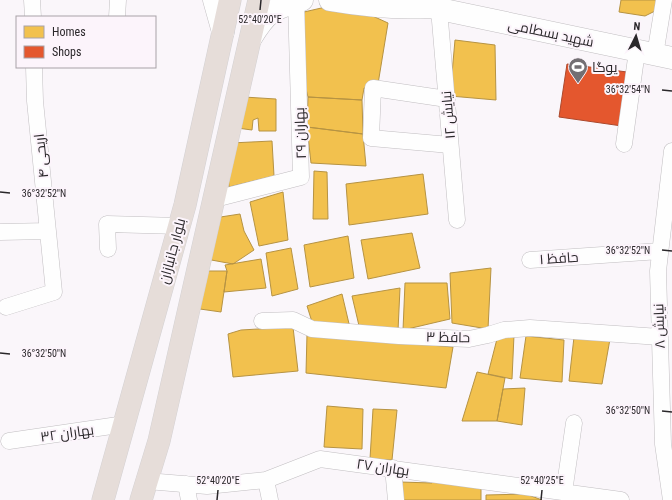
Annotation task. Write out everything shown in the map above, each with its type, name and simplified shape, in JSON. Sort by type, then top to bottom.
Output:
[{"type":"highway","name":"بلوار جانبازان","points":[[103,500],[179,226],[230,0]]},
{"type":"highway","name":"بلوار جانبازان","points":[[144,490],[159,441],[259,0]]},
{"type":"main road","points":[[214,0],[223,32]]},
{"type":"main road","name":"شهید بسطامی","points":[[330,0],[393,9],[430,5],[655,55]]},
{"type":"main road","points":[[251,38],[260,22],[272,11],[298,1]]},
{"type":"street","points":[[32,0],[33,16]]},
{"type":"street","points":[[117,16],[118,0]]},
{"type":"street","points":[[624,144],[655,55],[664,0]]},
{"type":"street","name":"بهاران ۲۹","points":[[215,199],[301,177],[298,1]]},
{"type":"street","name":"نیایش ۱۲","points":[[430,5],[446,99],[457,220]]},
{"type":"street","name":"اریحی ۴","points":[[6,307],[54,292],[35,101],[34,68]]},
{"type":"street","points":[[446,99],[373,88],[371,138],[450,145]]},
{"type":"street","name":"نیایش ۸","points":[[671,500],[663,444],[660,337],[665,306],[658,271],[671,176],[672,152]]},
{"type":"street","points":[[108,249],[108,224],[179,226]]},
{"type":"street","points":[[0,232],[48,231]]},
{"type":"street","name":"حافظ ۱","points":[[530,260],[660,252]]},
{"type":"street","name":"حافظ ۳","points":[[262,321],[293,320],[312,329],[400,336],[469,338],[488,335],[504,330],[530,328],[660,337]]},
{"type":"street","name":"بهاران ۳۲","points":[[9,441],[125,424]]},
{"type":"street","points":[[564,492],[574,424]]},
{"type":"street","name":"بهاران ۲۷","points":[[144,490],[186,484],[207,486],[266,480],[320,459],[393,468],[548,495],[564,492],[621,500]]},
{"type":"street","points":[[393,468],[396,500]]},
{"type":"street","points":[[266,480],[270,500]]},
{"type":"street","points":[[186,484],[188,500]]},
{"type":"building: Homes","points":[[621,0],[657,0],[655,11],[645,16],[619,12]]},
{"type":"building: Homes","points":[[330,6],[366,13],[388,23],[378,84],[372,88],[364,88],[362,100],[308,97],[301,39],[304,12]]},
{"type":"building: Homes","points":[[455,40],[495,45],[496,100],[450,96]]},
{"type":"building: Homes","points":[[244,97],[276,99],[276,131],[259,131],[258,118],[253,120],[252,130],[237,128]]},
{"type":"building: Homes","points":[[308,97],[362,100],[363,134],[307,127]]},
{"type":"building: Homes","points":[[307,127],[363,134],[366,166],[311,163]]},
{"type":"building: Homes","points":[[272,141],[274,176],[229,187],[227,163],[231,143]]},
{"type":"building: Homes","points":[[314,171],[327,172],[328,219],[313,219]]},
{"type":"building: Homes","points":[[423,174],[428,214],[349,225],[346,184]]},
{"type":"building: Homes","points":[[283,192],[288,240],[259,246],[250,202]]},
{"type":"building: Homes","points":[[240,214],[244,231],[254,250],[233,264],[206,259],[214,218]]},
{"type":"building: Homes","points":[[412,233],[420,268],[368,279],[361,240]]},
{"type":"building: Homes","points":[[348,236],[354,278],[310,287],[304,245]]},
{"type":"building: Homes","points":[[291,248],[298,289],[272,296],[266,253]]},
{"type":"building: Homes","points":[[261,259],[266,288],[224,292],[227,271],[225,265]]},
{"type":"building: Homes","points":[[491,268],[488,329],[452,323],[450,273]]},
{"type":"building: Homes","points":[[199,271],[227,271],[221,312],[193,308]]},
{"type":"building: Homes","points":[[405,283],[447,283],[450,319],[403,330]]},
{"type":"building: Homes","points":[[400,288],[398,331],[360,330],[352,296]]},
{"type":"building: Homes","points":[[342,294],[350,328],[313,325],[307,306]]},
{"type":"building: Homes","points":[[293,327],[298,371],[233,377],[228,334],[241,330]]},
{"type":"building: Homes","points":[[307,334],[453,347],[446,388],[306,373]]},
{"type":"building: Homes","points":[[498,335],[514,335],[512,379],[488,374]]},
{"type":"building: Homes","points":[[526,336],[564,340],[562,382],[520,378]]},
{"type":"building: Homes","points":[[574,337],[610,339],[602,384],[569,381]]},
{"type":"building: Homes","points":[[477,372],[505,378],[497,421],[462,421]]},
{"type":"building: Homes","points":[[525,388],[522,425],[497,421],[503,389]]},
{"type":"building: Homes","points":[[327,406],[363,409],[362,449],[324,447]]},
{"type":"building: Homes","points":[[373,409],[397,410],[392,460],[370,459]]},
{"type":"building: Homes","points":[[432,477],[481,487],[481,500],[399,500],[400,482],[432,483]]},
{"type":"building: Homes","points":[[526,494],[542,500],[486,500],[486,495]]},
{"type":"building: Shops","points":[[567,64],[627,72],[622,126],[559,117]]},
{"type":"place","name":"یوگا","points":[[578,84]]}]
